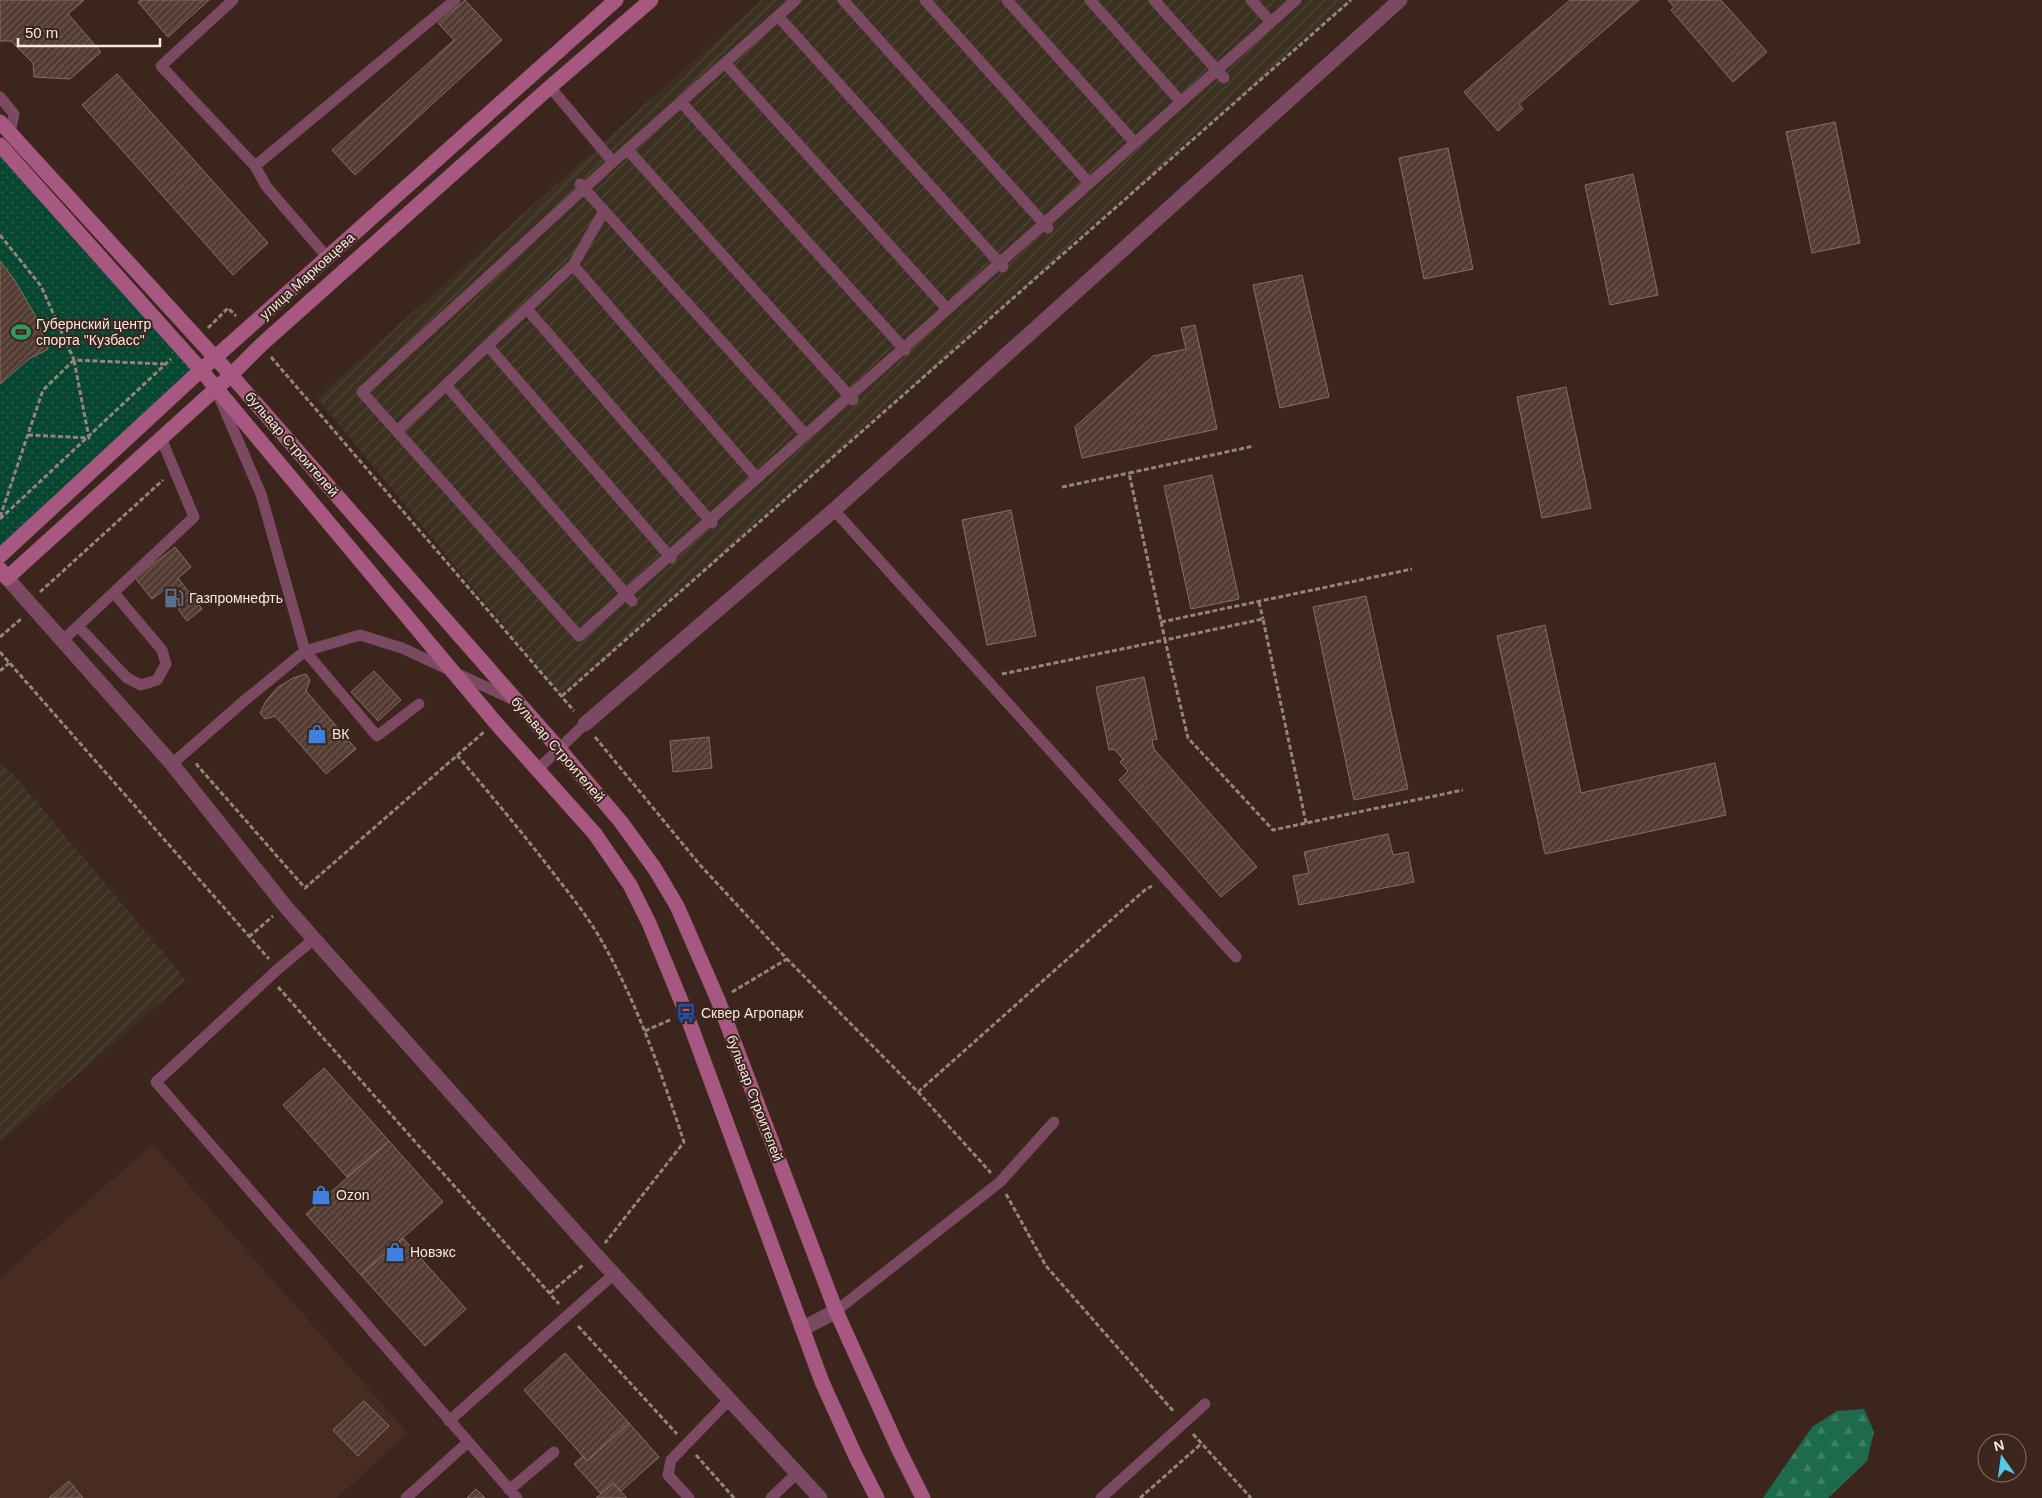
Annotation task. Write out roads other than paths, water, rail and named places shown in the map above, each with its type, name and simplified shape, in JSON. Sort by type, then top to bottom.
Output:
[{"type":"main road","name":"улица Марковцева","points":[[0,556],[201,370],[616,0]]},
{"type":"main road","name":"улица Марковцева","points":[[216,389],[261,346],[550,87],[651,0]]},
{"type":"main road","points":[[3,133],[201,370]]},
{"type":"main road","name":"бульвар Строителей","points":[[3,133],[152,286],[231,375],[559,749],[621,822],[655,869],[677,906],[718,1000],[836,1311],[898,1448],[923,1498]]},
{"type":"main road","name":"бульвар Строителей","points":[[201,370],[496,722],[595,834],[630,884],[649,923],[686,1012],[822,1382],[877,1498]]},
{"type":"main road","points":[[2,573],[216,389]]},
{"type":"street","points":[[585,724],[834,510],[1400,0]]},
{"type":"street","points":[[2,573],[172,764],[285,906],[596,1255],[820,1498]]},
{"type":"street","points":[[802,1329],[836,1311]]},
{"type":"lane","points":[[233,0],[161,66],[255,166],[266,186],[328,258]]},
{"type":"lane","points":[[255,166],[455,0]]},
{"type":"lane","points":[[796,0],[613,162],[581,186],[362,392],[579,636],[629,598],[670,557],[711,522],[757,478],[851,398],[947,309],[1002,265],[1046,226],[1089,183],[1135,142],[1181,102],[1221,74],[1271,22],[1296,0]]},
{"type":"lane","points":[[842,0],[1046,226]]},
{"type":"lane","points":[[925,0],[1089,183]]},
{"type":"lane","points":[[1007,0],[1135,142]]},
{"type":"lane","points":[[1090,0],[1181,102]]},
{"type":"lane","points":[[1154,0],[1221,74]]},
{"type":"lane","points":[[1251,0],[1271,22]]},
{"type":"lane","points":[[778,16],[1002,265]]},
{"type":"lane","points":[[725,63],[947,309]]},
{"type":"lane","points":[[550,87],[613,162]]},
{"type":"lane","points":[[0,97],[14,114],[3,133]]},
{"type":"lane","points":[[681,102],[904,349]]},
{"type":"lane","points":[[627,149],[851,398]]},
{"type":"lane","points":[[581,186],[806,435]]},
{"type":"lane","points":[[397,431],[573,265],[604,210]]},
{"type":"lane","points":[[573,265],[757,478]]},
{"type":"lane","points":[[527,308],[711,522]]},
{"type":"lane","points":[[488,346],[670,557]]},
{"type":"lane","points":[[446,385],[629,598]]},
{"type":"lane","points":[[216,389],[261,494],[304,651],[377,736],[419,704]]},
{"type":"lane","points":[[62,641],[194,517],[161,438]]},
{"type":"lane","points":[[834,510],[1236,957]]},
{"type":"lane","points":[[78,626],[127,678],[141,685],[157,680],[166,664],[162,650],[114,593]]},
{"type":"lane","points":[[172,764],[304,651],[360,635],[402,648],[517,702]]},
{"type":"lane","points":[[537,770],[585,724]]},
{"type":"lane","points":[[314,938],[156,1082],[513,1494],[554,1452]]},
{"type":"lane","points":[[836,1311],[1000,1182],[1054,1122]]},
{"type":"lane","points":[[450,1421],[567,1314],[614,1274]]},
{"type":"lane","points":[[689,1498],[668,1475],[670,1460],[729,1400]]},
{"type":"lane","points":[[1101,1498],[1205,1404]]},
{"type":"lane","points":[[406,1498],[468,1442]]},
{"type":"lane","points":[[770,1498],[796,1474]]},
{"type":"place","name":"Губернский центр спорта \"Кузбасс\"","points":[[21,332]]},
{"type":"place","name":"Газпромнефть","points":[[174,598]]},
{"type":"place","name":"ВК","points":[[317,734]]},
{"type":"place","name":"Сквер Агропарк","points":[[686,1013]]},
{"type":"place","name":"Ozon","points":[[321,1195]]},
{"type":"place","name":"Новэкс","points":[[395,1252]]}]
